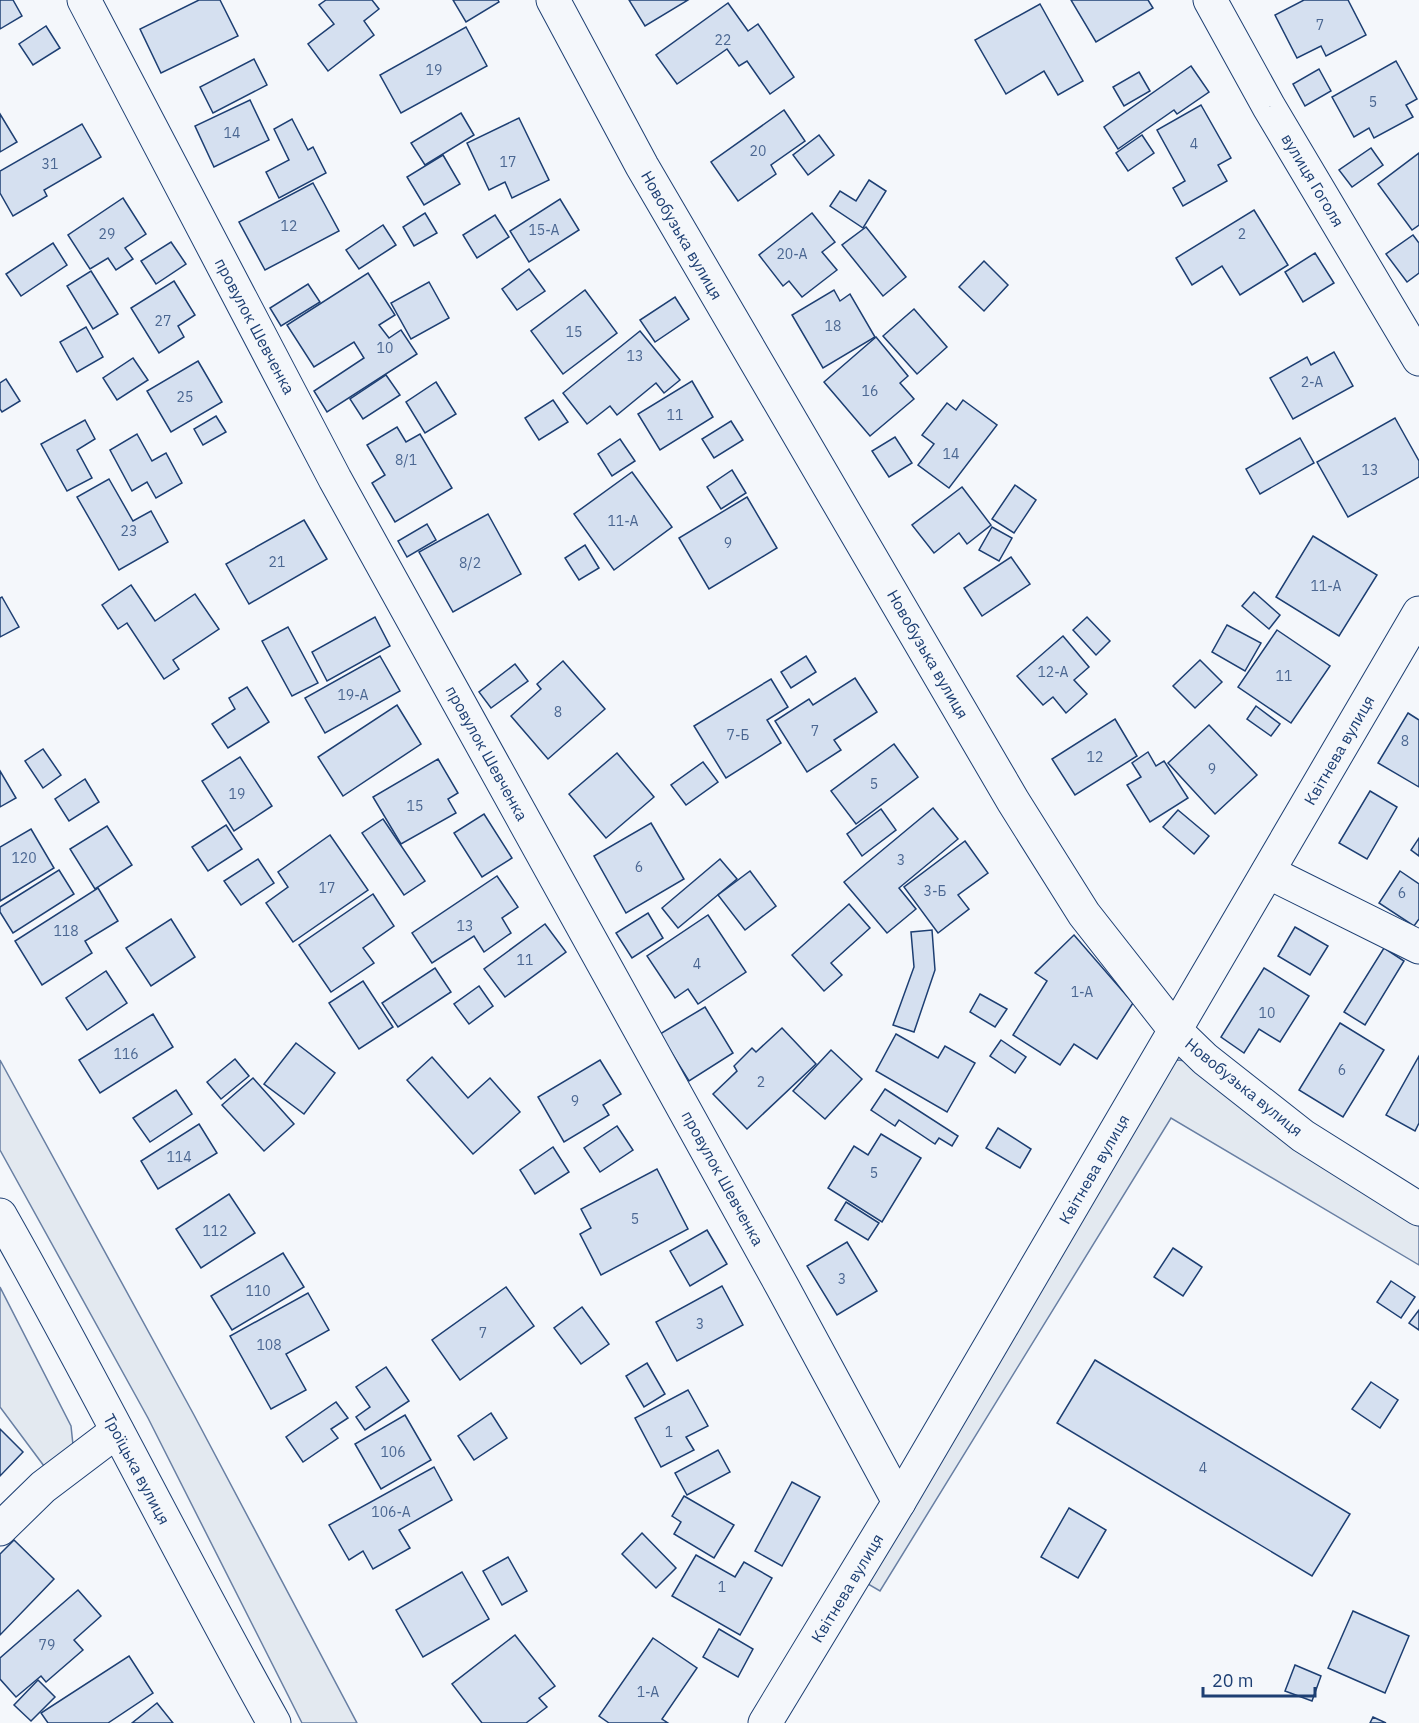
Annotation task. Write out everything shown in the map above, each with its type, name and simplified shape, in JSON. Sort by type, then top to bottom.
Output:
[{"type":"street","name":"провулок Шевченка","points":[[84,0],[335,479],[771,1265],[899,1502]]},
{"type":"street","name":"Новобузька вулиця","points":[[553,0],[642,166],[1013,801],[1084,914],[1175,1030],[1205,1059],[1303,1136],[1419,1209]]},
{"type":"street","name":"вулиця Гоголя","points":[[1210,0],[1269,107],[1419,358]]},
{"type":"street","name":"Квітнева вулиця","points":[[765,1723],[899,1502],[1419,613]]},
{"type":"street","points":[[1268,872],[1419,947]]},
{"type":"street","name":"Троїцька вулиця","points":[[0,1215],[49,1302],[210,1609],[274,1723]]},
{"type":"street","points":[[0,1529],[43,1487],[117,1431]]},
{"type":"shaded area","points":[[0,1060],[194,1415],[357,1723],[302,1723],[148,1418],[0,1150]]},
{"type":"shaded area","points":[[1177,1060],[1188,1061],[1419,1221],[1419,1265],[1171,1118],[880,1591],[868,1584],[1168,1066]]},
{"type":"shaded area","points":[[0,1287],[71,1426],[73,1445],[47,1470],[0,1407]]},
{"type":"building","points":[[0,0],[13,0],[22,16],[0,29]]},
{"type":"building","points":[[199,0],[220,0],[238,36],[161,73],[140,29]]},
{"type":"building","points":[[326,0],[372,0],[379,9],[364,21],[374,35],[328,71],[308,44],[334,24],[319,5]]},
{"type":"building","points":[[453,0],[498,0],[499,2],[466,22]]},
{"type":"building","points":[[629,0],[688,0],[645,26]]},
{"type":"building","points":[[1071,0],[1148,0],[1153,8],[1096,42]]},
{"type":"building","points":[[1304,0],[1348,0],[1366,35],[1326,56],[1321,46],[1297,58],[1275,15]]},
{"type":"building","points":[[728,3],[748,31],[758,24],[794,77],[770,94],[747,61],[739,66],[727,49],[677,84],[656,55]]},
{"type":"building","points":[[1040,4],[1083,81],[1058,95],[1044,71],[1006,94],[975,40]]},
{"type":"building","points":[[46,26],[60,48],[33,65],[19,44]]},
{"type":"building","points":[[466,27],[487,66],[401,113],[380,75]]},
{"type":"building","points":[[254,59],[267,85],[213,113],[200,87]]},
{"type":"building","points":[[1396,61],[1417,99],[1406,105],[1413,117],[1374,138],[1369,128],[1354,137],[1332,97]]},
{"type":"building","points":[[1191,66],[1209,92],[1177,114],[1174,110],[1118,149],[1104,127]]},
{"type":"building","points":[[1319,69],[1331,91],[1305,106],[1293,84]]},
{"type":"building","points":[[1139,72],[1150,91],[1124,106],[1113,87]]},
{"type":"building","points":[[250,100],[269,140],[214,167],[195,126]]},
{"type":"building","points":[[1201,105],[1231,158],[1218,165],[1227,181],[1183,206],[1173,188],[1185,181],[1157,130]]},
{"type":"building","points":[[784,110],[805,141],[771,165],[776,174],[738,201],[711,162]]},
{"type":"building","points":[[461,113],[474,135],[425,165],[411,143]]},
{"type":"building","points":[[0,114],[17,142],[0,152]]},
{"type":"building","points":[[519,118],[549,180],[512,198],[505,182],[489,190],[467,143]]},
{"type":"building","points":[[292,119],[308,150],[313,147],[326,173],[279,198],[266,172],[289,160],[274,129]]},
{"type":"building","points":[[82,124],[101,157],[44,190],[47,196],[13,216],[0,193],[0,171]]},
{"type":"building","points":[[819,135],[834,155],[808,175],[793,155]]},
{"type":"building","points":[[1142,135],[1154,153],[1128,171],[1116,153]]},
{"type":"building","points":[[1371,148],[1383,165],[1352,187],[1339,170]]},
{"type":"building","points":[[1419,153],[1419,225],[1412,230],[1378,184]]},
{"type":"building","points":[[443,155],[460,184],[424,205],[407,177]]},
{"type":"building","points":[[869,180],[886,191],[863,228],[830,206],[840,191],[856,201]]},
{"type":"building","points":[[313,183],[339,231],[265,270],[239,222]]},
{"type":"building","points":[[123,198],[146,234],[125,248],[133,259],[116,270],[108,258],[90,269],[68,235]]},
{"type":"building","points":[[560,199],[579,230],[529,262],[510,231]]},
{"type":"building","points":[[1254,210],[1288,265],[1240,295],[1222,266],[1192,285],[1176,258]]},
{"type":"building","points":[[425,213],[437,233],[414,246],[403,227]]},
{"type":"building","points":[[812,213],[835,242],[822,252],[837,270],[802,297],[789,281],[783,286],[759,255]]},
{"type":"building","points":[[495,215],[509,237],[477,258],[463,235]]},
{"type":"building","points":[[383,225],[396,245],[359,269],[346,250]]},
{"type":"building","points":[[866,227],[906,277],[883,296],[842,245]]},
{"type":"building","points":[[1413,235],[1419,243],[1419,273],[1407,282],[1386,254]]},
{"type":"building","points":[[171,242],[186,264],[156,284],[141,261]]},
{"type":"building","points":[[53,243],[67,265],[21,296],[6,274]]},
{"type":"building","points":[[1315,253],[1334,283],[1303,302],[1285,272]]},
{"type":"building","points":[[984,261],[1008,285],[984,311],[959,287]]},
{"type":"building","points":[[529,269],[545,291],[517,310],[502,289]]},
{"type":"building","points":[[91,271],[118,314],[93,329],[67,286]]},
{"type":"building","points":[[368,273],[395,315],[379,325],[389,338],[401,330],[417,354],[327,412],[314,391],[364,358],[354,342],[314,367],[287,325]]},
{"type":"building","points":[[174,281],[195,315],[178,326],[184,337],[159,353],[131,308]]},
{"type":"building","points":[[429,282],[449,318],[411,339],[391,303]]},
{"type":"building","points":[[308,284],[320,302],[281,326],[270,308]]},
{"type":"building","points":[[585,290],[617,333],[563,374],[531,331]]},
{"type":"building","points":[[834,290],[840,301],[850,294],[875,337],[823,368],[792,315]]},
{"type":"building","points":[[675,297],[689,319],[655,342],[640,320]]},
{"type":"building","points":[[914,309],[947,347],[917,374],[883,336]]},
{"type":"building","points":[[86,327],[103,357],[77,372],[60,342]]},
{"type":"building","points":[[640,331],[680,380],[664,393],[656,383],[617,415],[610,406],[587,424],[563,393]]},
{"type":"building","points":[[876,337],[908,376],[900,383],[914,399],[870,436],[824,382]]},
{"type":"building","points":[[1334,352],[1353,386],[1293,419],[1270,378],[1307,357],[1311,365]]},
{"type":"building","points":[[133,358],[148,380],[117,400],[103,378]]},
{"type":"building","points":[[198,361],[222,402],[171,432],[147,391]]},
{"type":"building","points":[[386,375],[400,395],[363,419],[350,399]]},
{"type":"building","points":[[6,379],[20,401],[2,412],[0,383]]},
{"type":"building","points":[[692,381],[713,417],[660,450],[638,414]]},
{"type":"building","points":[[436,382],[456,414],[425,433],[406,402]]},
{"type":"building","points":[[553,400],[568,422],[539,440],[525,418]]},
{"type":"building","points":[[963,400],[997,425],[949,488],[918,465],[934,444],[922,435],[947,403],[956,410]]},
{"type":"building","points":[[216,416],[226,432],[203,445],[194,429]]},
{"type":"building","points":[[1395,418],[1419,461],[1419,477],[1348,517],[1317,462]]},
{"type":"building","points":[[85,420],[95,439],[77,450],[92,478],[67,491],[41,444]]},
{"type":"building","points":[[731,421],[743,440],[714,458],[702,439]]},
{"type":"building","points":[[397,427],[406,442],[420,434],[452,488],[395,522],[372,483],[385,475],[367,445]]},
{"type":"building","points":[[137,434],[152,461],[166,453],[182,483],[156,498],[147,482],[132,491],[110,450]]},
{"type":"building","points":[[895,437],[912,463],[889,477],[872,451]]},
{"type":"building","points":[[1300,438],[1314,463],[1260,494],[1246,469]]},
{"type":"building","points":[[620,439],[635,461],[612,476],[598,454]]},
{"type":"building","points":[[732,470],[746,493],[721,509],[707,487]]},
{"type":"building","points":[[632,472],[672,527],[614,570],[574,514]]},
{"type":"building","points":[[109,479],[133,521],[151,511],[168,542],[119,570],[77,497]]},
{"type":"building","points":[[1015,485],[1036,500],[1014,533],[992,519]]},
{"type":"building","points":[[962,487],[991,525],[967,544],[959,533],[934,553],[912,525]]},
{"type":"building","points":[[747,497],[777,548],[709,589],[679,538]]},
{"type":"building","points":[[488,514],[521,574],[453,612],[419,552]]},
{"type":"building","points":[[304,520],[327,559],[249,604],[226,564]]},
{"type":"building","points":[[427,524],[436,540],[407,557],[398,541]]},
{"type":"building","points":[[992,527],[1012,538],[999,561],[979,550]]},
{"type":"building","points":[[1313,536],[1377,575],[1339,636],[1276,597]]},
{"type":"building","points":[[585,545],[599,568],[579,580],[565,558]]},
{"type":"building","points":[[1011,557],[1030,584],[982,616],[964,588]]},
{"type":"building","points":[[131,585],[155,621],[195,594],[219,629],[173,660],[179,669],[164,679],[127,623],[118,629],[102,605]]},
{"type":"building","points":[[1254,592],[1280,615],[1269,629],[1242,606]]},
{"type":"building","points":[[2,597],[19,627],[0,637],[0,598]]},
{"type":"building","points":[[375,617],[390,646],[327,681],[312,652]]},
{"type":"building","points":[[1087,617],[1110,641],[1096,655],[1073,630]]},
{"type":"building","points":[[1227,625],[1261,643],[1245,671],[1212,652]]},
{"type":"building","points":[[288,627],[318,683],[292,696],[262,641]]},
{"type":"building","points":[[1277,630],[1330,666],[1291,723],[1238,687]]},
{"type":"building","points":[[1063,636],[1089,667],[1074,680],[1087,694],[1066,713],[1053,697],[1043,705],[1017,676]]},
{"type":"building","points":[[380,656],[400,691],[325,733],[305,698]]},
{"type":"building","points":[[806,656],[816,672],[791,688],[781,672]]},
{"type":"building","points":[[1200,660],[1222,682],[1195,708],[1173,686]]},
{"type":"building","points":[[563,661],[605,709],[548,759],[511,716],[541,689],[537,684]]},
{"type":"building","points":[[515,664],[528,681],[491,708],[479,692]]},
{"type":"building","points":[[855,678],[877,712],[834,740],[841,750],[807,772],[775,721],[809,699],[813,705]]},
{"type":"building","points":[[771,679],[788,707],[767,720],[781,743],[726,778],[694,726]]},
{"type":"building","points":[[247,687],[269,722],[228,748],[212,724],[235,709],[229,698]]},
{"type":"building","points":[[397,705],[421,744],[343,796],[318,757]]},
{"type":"building","points":[[1256,706],[1280,724],[1271,736],[1247,719]]},
{"type":"building","points":[[1408,713],[1419,720],[1419,787],[1378,763]]},
{"type":"building","points":[[1115,719],[1137,756],[1075,795],[1052,759]]},
{"type":"building","points":[[1209,725],[1257,775],[1215,814],[1168,763]]},
{"type":"building","points":[[894,744],[918,777],[856,824],[831,791]]},
{"type":"building","points":[[43,749],[61,775],[43,788],[25,761]]},
{"type":"building","points":[[1148,752],[1156,766],[1164,761],[1188,798],[1150,822],[1127,785],[1141,777],[1132,763]]},
{"type":"building","points":[[617,753],[654,797],[606,838],[569,794]]},
{"type":"building","points":[[240,757],[272,806],[234,831],[202,781]]},
{"type":"building","points":[[438,759],[458,793],[448,799],[456,813],[401,844],[373,797]]},
{"type":"building","points":[[703,762],[718,782],[686,805],[671,785]]},
{"type":"building","points":[[0,771],[16,798],[0,807]]},
{"type":"building","points":[[85,779],[99,802],[69,821],[55,799]]},
{"type":"building","points":[[1370,791],[1397,807],[1367,859],[1339,843]]},
{"type":"building","points":[[933,808],[958,839],[899,888],[916,909],[887,933],[844,882]]},
{"type":"building","points":[[881,809],[896,830],[862,856],[847,834]]},
{"type":"building","points":[[1178,810],[1209,836],[1194,854],[1163,827]]},
{"type":"building","points":[[484,814],[512,858],[482,877],[454,833]]},
{"type":"building","points":[[383,819],[425,881],[404,895],[362,833]]},
{"type":"building","points":[[651,823],[684,879],[626,913],[594,856]]},
{"type":"building","points":[[226,825],[242,849],[208,871],[192,847]]},
{"type":"building","points":[[107,826],[132,865],[95,889],[70,849]]},
{"type":"building","points":[[31,829],[54,868],[0,901],[0,847]]},
{"type":"building","points":[[330,835],[368,890],[293,942],[266,903],[288,887],[278,872]]},
{"type":"building","points":[[1419,838],[1419,856],[1411,850]]},
{"type":"building","points":[[965,841],[988,873],[958,895],[969,909],[938,933],[904,887]]},
{"type":"building","points":[[258,859],[274,883],[241,905],[224,881]]},
{"type":"building","points":[[720,859],[737,879],[678,928],[662,908]]},
{"type":"building","points":[[59,870],[74,894],[13,933],[0,912],[0,907]]},
{"type":"building","points":[[750,871],[776,906],[745,930],[718,895]]},
{"type":"building","points":[[1400,871],[1419,884],[1419,919],[1414,926],[1379,903]]},
{"type":"building","points":[[497,876],[518,907],[502,918],[511,933],[484,952],[474,936],[432,963],[412,933]]},
{"type":"building","points":[[98,888],[118,921],[85,941],[92,953],[42,985],[15,941]]},
{"type":"building","points":[[373,894],[394,926],[363,948],[374,963],[331,992],[299,945]]},
{"type":"building","points":[[849,904],[870,928],[831,963],[842,975],[824,991],[792,955]]},
{"type":"building","points":[[648,913],[663,938],[632,958],[616,933]]},
{"type":"building","points":[[708,915],[746,972],[698,1004],[688,989],[675,998],[647,956]]},
{"type":"building","points":[[171,919],[195,957],[151,986],[126,948]]},
{"type":"building","points":[[545,924],[566,952],[505,997],[484,969]]},
{"type":"building","points":[[1295,927],[1328,946],[1310,975],[1278,956]]},
{"type":"building","points":[[932,930],[935,970],[914,1032],[893,1025],[914,967],[911,932]]},
{"type":"building","points":[[1074,935],[1133,1003],[1097,1059],[1074,1044],[1060,1065],[1013,1035],[1047,981],[1035,973]]},
{"type":"building","points":[[1384,948],[1404,961],[1365,1025],[1344,1012]]},
{"type":"building","points":[[435,968],[451,992],[398,1027],[382,1003]]},
{"type":"building","points":[[1264,968],[1309,996],[1280,1042],[1259,1029],[1244,1053],[1221,1037]]},
{"type":"building","points":[[106,971],[127,1003],[87,1030],[66,998]]},
{"type":"building","points":[[363,981],[393,1027],[359,1049],[329,1003]]},
{"type":"building","points":[[479,986],[493,1006],[469,1024],[454,1004]]},
{"type":"building","points":[[980,994],[1007,1009],[995,1027],[970,1012]]},
{"type":"building","points":[[705,1007],[733,1053],[689,1081],[660,1034]]},
{"type":"building","points":[[153,1014],[173,1047],[100,1093],[79,1060]]},
{"type":"building","points":[[1340,1023],[1384,1050],[1343,1117],[1299,1090]]},
{"type":"building","points":[[782,1028],[816,1064],[747,1129],[713,1094],[737,1071],[734,1066],[752,1048],[756,1052]]},
{"type":"building","points":[[896,1034],[938,1058],[945,1046],[975,1063],[947,1112],[876,1071]]},
{"type":"building","points":[[1001,1040],[1026,1057],[1015,1073],[990,1056]]},
{"type":"building","points":[[296,1043],[335,1073],[304,1114],[264,1084]]},
{"type":"building","points":[[831,1050],[862,1079],[825,1119],[793,1091]]},
{"type":"building","points":[[1419,1056],[1419,1123],[1415,1131],[1386,1115]]},
{"type":"building","points":[[432,1057],[468,1098],[490,1078],[520,1112],[473,1154],[407,1080]]},
{"type":"building","points":[[235,1059],[249,1076],[221,1099],[207,1082]]},
{"type":"building","points":[[600,1060],[621,1094],[603,1105],[609,1115],[564,1142],[538,1097]]},
{"type":"building","points":[[253,1078],[294,1124],[264,1151],[222,1105]]},
{"type":"building","points":[[885,1089],[958,1136],[952,1146],[939,1138],[935,1144],[899,1120],[895,1126],[871,1110]]},
{"type":"building","points":[[176,1090],[192,1114],[150,1142],[133,1118]]},
{"type":"building","points":[[199,1124],[217,1153],[158,1189],[141,1161]]},
{"type":"building","points":[[617,1126],[633,1150],[600,1172],[584,1148]]},
{"type":"building","points":[[998,1128],[1031,1149],[1020,1168],[986,1148]]},
{"type":"building","points":[[881,1134],[921,1158],[882,1222],[828,1188],[854,1146],[868,1155]]},
{"type":"building","points":[[553,1147],[569,1172],[535,1194],[520,1170]]},
{"type":"building","points":[[657,1169],[688,1229],[601,1275],[580,1234],[591,1228],[581,1209]]},
{"type":"building","points":[[229,1194],[255,1233],[201,1268],[176,1229]]},
{"type":"building","points":[[846,1202],[879,1223],[868,1240],[835,1220]]},
{"type":"building","points":[[707,1230],[727,1264],[690,1286],[670,1251]]},
{"type":"building","points":[[847,1242],[877,1291],[837,1315],[807,1266]]},
{"type":"building","points":[[1173,1248],[1202,1267],[1183,1296],[1154,1277]]},
{"type":"building","points":[[283,1253],[304,1287],[232,1330],[211,1296]]},
{"type":"building","points":[[1391,1281],[1415,1297],[1401,1318],[1377,1302]]},
{"type":"building","points":[[722,1286],[743,1325],[677,1361],[656,1322]]},
{"type":"building","points":[[506,1287],[534,1326],[460,1380],[432,1340]]},
{"type":"building","points":[[308,1293],[329,1330],[286,1354],[306,1390],[271,1409],[230,1336]]},
{"type":"building","points":[[582,1307],[609,1344],[581,1364],[554,1328]]},
{"type":"building","points":[[1419,1310],[1419,1330],[1409,1323]]},
{"type":"building","points":[[1095,1360],[1350,1514],[1312,1576],[1057,1423]]},
{"type":"building","points":[[647,1363],[665,1394],[644,1407],[626,1376]]},
{"type":"building","points":[[386,1367],[409,1401],[365,1430],[356,1417],[370,1407],[356,1387]]},
{"type":"building","points":[[1371,1382],[1398,1400],[1380,1428],[1352,1409]]},
{"type":"building","points":[[688,1390],[708,1426],[686,1437],[694,1450],[661,1467],[635,1418]]},
{"type":"building","points":[[336,1402],[348,1418],[331,1429],[338,1438],[303,1462],[286,1437]]},
{"type":"building","points":[[491,1413],[507,1438],[474,1460],[458,1436]]},
{"type":"building","points":[[405,1415],[431,1460],[381,1489],[355,1444]]},
{"type":"building","points":[[0,1429],[23,1452],[0,1476]]},
{"type":"building","points":[[718,1450],[730,1472],[687,1495],[675,1473]]},
{"type":"building","points":[[434,1467],[452,1500],[399,1530],[410,1548],[373,1569],[363,1551],[349,1560],[329,1525]]},
{"type":"building","points":[[792,1482],[820,1497],[782,1566],[755,1551]]},
{"type":"building","points":[[684,1496],[734,1525],[714,1558],[674,1534],[681,1522],[672,1516]]},
{"type":"building","points":[[1069,1508],[1106,1530],[1078,1578],[1041,1557]]},
{"type":"building","points":[[642,1533],[676,1568],[656,1588],[622,1554]]},
{"type":"building","points":[[14,1540],[54,1579],[0,1635],[0,1554]]},
{"type":"building","points":[[696,1555],[735,1577],[744,1562],[772,1578],[740,1635],[672,1596]]},
{"type":"building","points":[[508,1557],[527,1591],[502,1605],[483,1571]]},
{"type":"building","points":[[462,1572],[489,1619],[423,1657],[396,1610]]},
{"type":"building","points":[[78,1590],[101,1616],[74,1640],[83,1650],[46,1682],[41,1676],[16,1697],[0,1679],[0,1658]]},
{"type":"building","points":[[1353,1611],[1409,1636],[1385,1693],[1328,1668]]},
{"type":"building","points":[[719,1629],[753,1649],[738,1677],[703,1657]]},
{"type":"building","points":[[515,1635],[555,1686],[539,1698],[547,1707],[526,1723],[482,1723],[452,1684]]},
{"type":"building","points":[[653,1638],[697,1668],[662,1719],[668,1723],[609,1723],[599,1716]]},
{"type":"building","points":[[129,1656],[153,1693],[108,1723],[48,1723],[41,1713]]},
{"type":"building","points":[[1295,1665],[1321,1676],[1312,1701],[1285,1691]]},
{"type":"building","points":[[38,1680],[55,1697],[31,1721],[14,1705]]},
{"type":"building","points":[[157,1703],[173,1723],[132,1723]]},
{"type":"building","points":[[1373,1717],[1386,1723],[1370,1723]]}]
